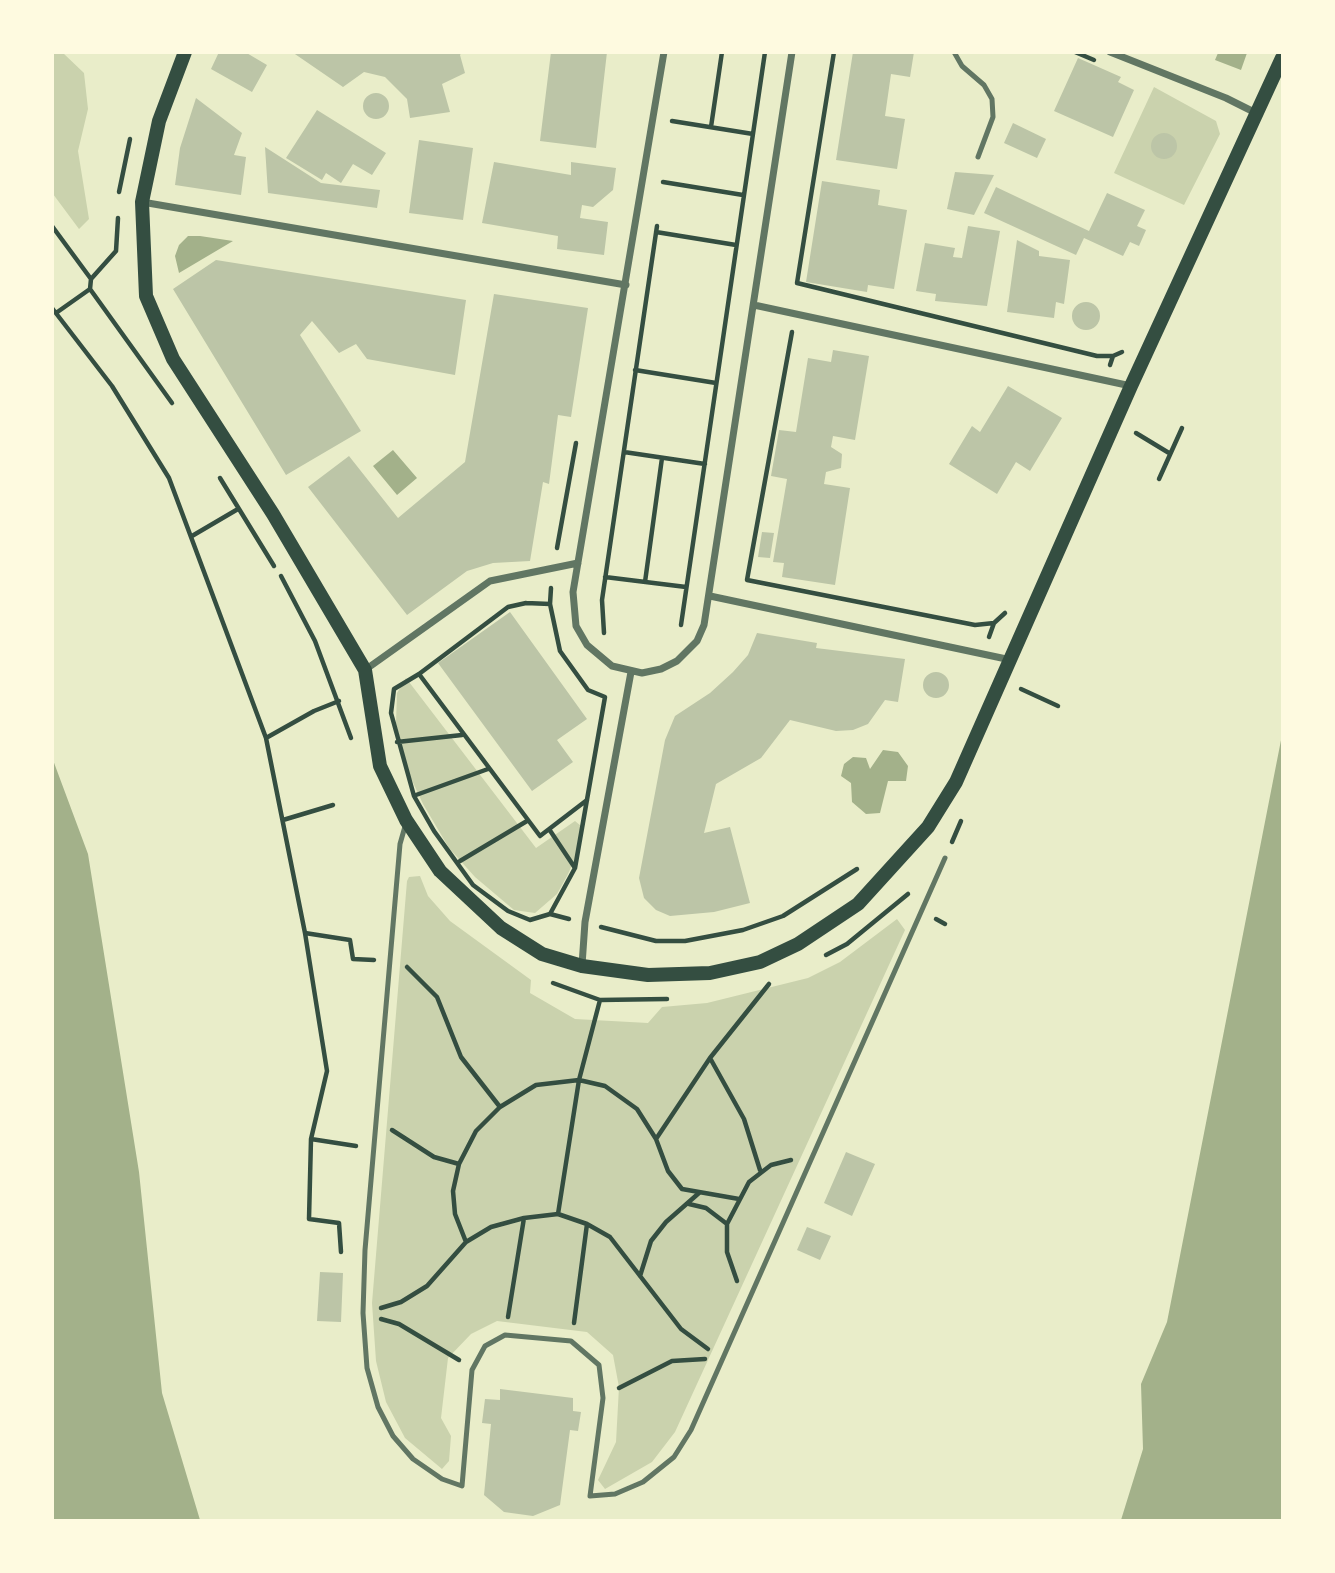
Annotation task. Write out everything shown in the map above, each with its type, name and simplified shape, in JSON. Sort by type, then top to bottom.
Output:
[{"type":"main road","points":[[185,52],[159,121],[142,202],[146,296],[173,359],[286,536],[365,670],[380,766],[406,820],[440,871],[501,928],[542,954],[582,966],[648,975],[710,973],[760,962],[826,928],[858,904],[928,827],[956,782],[1131,386],[1283,58]]},
{"type":"street","points":[[664,52],[573,593],[574,615],[581,636],[602,661],[631,672],[661,669],[684,656],[697,641],[710,596],[792,52]]},
{"type":"street","points":[[1110,52],[1226,98],[1256,113]]},
{"type":"street","points":[[142,202],[626,285]]},
{"type":"street","points":[[754,305],[1131,386]]},
{"type":"street","points":[[365,670],[489,581],[578,563]]},
{"type":"street","points":[[710,596],[1011,660]]},
{"type":"street","points":[[582,966],[585,922],[631,672]]},
{"type":"lane","points":[[954,52],[962,66],[984,85],[992,99],[993,117],[978,157]]},
{"type":"lane","points":[[406,820],[400,845],[365,1250],[363,1313],[367,1368],[378,1407],[393,1436],[412,1459],[442,1479],[463,1486],[472,1370],[485,1346],[505,1335],[571,1342],[599,1365],[603,1398],[590,1496],[615,1494],[643,1482],[674,1457],[691,1430],[752,1298],[945,858]]},
{"type":"path","points":[[711,127],[722,52]]},
{"type":"path","points":[[677,633],[681,624],[765,52]]},
{"type":"path","points":[[834,52],[797,283],[1097,356],[1113,356],[1124,351]]},
{"type":"path","points":[[670,133],[674,107]]},
{"type":"path","points":[[672,121],[753,134]]},
{"type":"path","points":[[661,195],[665,170]]},
{"type":"path","points":[[663,182],[744,195]]},
{"type":"path","points":[[609,639],[603,632],[601,616],[605,577],[658,220]]},
{"type":"path","points":[[52,226],[91,279],[97,271]]},
{"type":"path","points":[[656,232],[736,245]]},
{"type":"path","points":[[57,313],[90,289]]},
{"type":"path","points":[[52,308],[112,386],[169,478],[266,738],[305,933],[327,1071],[311,1139],[309,1219],[339,1223],[341,1252]]},
{"type":"path","points":[[802,325],[792,329],[747,580],[975,625],[994,623]]},
{"type":"path","points":[[1105,381],[1113,356]]},
{"type":"path","points":[[635,370],[716,383]]},
{"type":"path","points":[[1159,479],[1182,428]]},
{"type":"path","points":[[1136,433],[1169,453]]},
{"type":"path","points":[[624,452],[705,464]]},
{"type":"path","points":[[645,582],[662,458]]},
{"type":"path","points":[[192,536],[238,509]]},
{"type":"path","points":[[605,577],[686,587]]},
{"type":"path","points":[[550,915],[575,868],[605,697],[589,690],[560,651],[550,604],[526,603],[508,607],[419,674],[394,689],[391,713],[397,743],[414,796],[456,864],[473,885],[508,911],[530,920],[550,915],[656,941],[685,941],[743,930],[783,916],[859,867]]},
{"type":"path","points":[[983,654],[994,623],[1009,610]]},
{"type":"path","points":[[419,674],[540,836],[588,799]]},
{"type":"path","points":[[1019,688],[1058,706]]},
{"type":"path","points":[[266,738],[314,711],[339,701]]},
{"type":"path","points":[[397,743],[463,735]]},
{"type":"path","points":[[414,796],[488,769]]},
{"type":"path","points":[[283,820],[333,805]]},
{"type":"path","points":[[456,864],[527,821]]},
{"type":"path","points":[[549,829],[575,868]]},
{"type":"path","points":[[305,933],[350,940],[353,959]]},
{"type":"path","points":[[389,961],[409,968],[437,997],[461,1057],[500,1107]]},
{"type":"path","points":[[656,1139],[710,1058],[772,981]]},
{"type":"path","points":[[558,1214],[579,1080],[600,1000]]},
{"type":"path","points":[[710,1058],[744,1119],[760,1170]]},
{"type":"path","points":[[466,1242],[455,1214],[453,1191],[459,1164],[476,1131],[500,1107],[536,1084],[579,1080],[605,1086],[637,1109],[656,1139],[668,1171],[682,1189],[740,1199]]},
{"type":"path","points":[[376,1124],[394,1130],[434,1157],[459,1164]]},
{"type":"path","points":[[311,1139],[352,1145]]},
{"type":"path","points":[[752,1298],[736,1280],[727,1252],[727,1224],[749,1182],[760,1170],[816,1153]]},
{"type":"path","points":[[639,1277],[651,1241],[666,1222],[699,1193]]},
{"type":"path","points":[[689,1204],[706,1208],[727,1224]]},
{"type":"path","points":[[363,1313],[401,1302],[427,1286],[466,1242],[491,1227],[524,1218],[558,1214],[587,1224],[610,1237],[681,1329],[722,1360]]},
{"type":"path","points":[[505,1335],[524,1218]]},
{"type":"path","points":[[571,1342],[587,1224]]},
{"type":"path","points":[[363,1313],[398,1324],[446,1350],[472,1370]]},
{"type":"path","points":[[603,1398],[672,1361],[722,1360]]},
{"type":"shaded area","points":[[53,52],[63,53],[84,73],[88,109],[78,151],[89,219],[79,229],[53,194]]},
{"type":"shaded area","points":[[1218,52],[1247,53],[1241,70],[1215,60]]},
{"type":"shaded area","points":[[1154,87],[1216,121],[1220,134],[1184,205],[1114,173]]},
{"type":"shaded area","points":[[188,236],[233,241],[179,273],[175,256],[179,245]]},
{"type":"shaded area","points":[[393,450],[417,478],[397,495],[373,466]]},
{"type":"shaded area","points":[[406,678],[536,848],[575,821],[581,826],[575,859],[567,876],[557,894],[535,913],[514,910],[475,877],[449,848],[423,804],[409,774],[396,723],[397,693]]},
{"type":"shaded area","points":[[1282,735],[1282,1520],[1121,1520],[1143,1449],[1141,1384],[1167,1322]]},
{"type":"shaded area","points":[[883,750],[898,752],[908,766],[906,781],[888,781],[880,813],[866,814],[852,802],[851,783],[841,776],[844,764],[853,757],[866,758],[870,769]]},
{"type":"shaded area","points":[[53,760],[88,854],[139,1172],[162,1393],[200,1520],[53,1520]]},
{"type":"shaded area","points":[[420,876],[428,896],[450,921],[531,980],[530,993],[575,1019],[648,1023],[662,1007],[707,1003],[808,978],[840,962],[897,919],[905,930],[675,1432],[652,1462],[605,1489],[598,1480],[616,1442],[619,1387],[613,1355],[587,1332],[497,1321],[471,1334],[448,1358],[441,1418],[451,1436],[449,1461],[442,1469],[405,1438],[386,1402],[376,1361],[372,1303],[407,881],[409,877]]},
{"type":"building","points":[[219,52],[245,52],[267,65],[252,92],[211,69]]},
{"type":"building","points":[[292,52],[462,52],[460,55],[465,73],[442,84],[450,112],[410,118],[407,99],[385,77],[364,72],[343,87]]},
{"type":"building","points":[[551,52],[607,52],[596,148],[540,141]]},
{"type":"building","points":[[853,52],[914,52],[910,77],[891,74],[885,116],[905,119],[897,169],[836,160]]},
{"type":"building","points":[[1078,58],[1121,77],[1118,82],[1134,90],[1113,137],[1054,111]]},
{"type":"building","points":[[376,93],[385,97],[389,106],[385,115],[376,119],[367,115],[363,106],[367,97]]},
{"type":"building","points":[[196,98],[242,133],[234,155],[246,157],[241,195],[175,185],[180,148]]},
{"type":"building","points":[[317,110],[386,153],[372,175],[353,164],[341,183],[326,173],[322,180],[286,158]]},
{"type":"building","points":[[1013,123],[1046,139],[1037,158],[1004,143]]},
{"type":"building","points":[[1164,133],[1173,137],[1177,146],[1173,155],[1164,159],[1155,155],[1151,146],[1155,137]]},
{"type":"building","points":[[419,140],[473,148],[463,220],[409,213]]},
{"type":"building","points":[[265,147],[321,183],[380,190],[377,208],[268,193]]},
{"type":"building","points":[[494,162],[571,175],[571,162],[616,168],[613,190],[593,207],[582,205],[580,218],[608,222],[604,255],[557,249],[558,236],[482,223]]},
{"type":"building","points":[[955,172],[994,175],[974,215],[947,209]]},
{"type":"building","points":[[822,181],[880,190],[878,205],[907,210],[894,289],[868,285],[867,292],[806,282]]},
{"type":"building","points":[[996,187],[1089,231],[1107,193],[1145,210],[1137,226],[1146,230],[1139,246],[1130,242],[1123,256],[1084,238],[1076,255],[984,213]]},
{"type":"building","points":[[968,226],[1000,231],[987,306],[935,301],[936,294],[916,291],[925,243],[955,248],[953,257],[962,258]]},
{"type":"building","points":[[1017,240],[1039,251],[1039,256],[1070,260],[1064,304],[1056,302],[1054,318],[1007,312]]},
{"type":"building","points":[[216,260],[466,300],[455,375],[367,359],[356,344],[339,353],[312,321],[300,335],[361,431],[286,475],[173,289]]},
{"type":"building","points":[[494,294],[588,308],[571,417],[558,415],[549,484],[543,482],[530,561],[493,563],[467,571],[407,615],[308,487],[349,456],[398,518],[465,462]]},
{"type":"building","points":[[1086,302],[1096,306],[1100,316],[1096,326],[1086,330],[1076,326],[1072,316],[1076,306]]},
{"type":"building","points":[[833,350],[869,356],[855,440],[833,436],[831,447],[842,454],[841,468],[826,472],[824,484],[850,488],[835,585],[782,577],[784,563],[773,562],[787,479],[771,476],[779,430],[796,432],[808,358],[831,362]]},
{"type":"building","points":[[1008,386],[1062,418],[1030,471],[1016,462],[997,494],[949,464],[972,426],[980,432]]},
{"type":"building","points":[[762,532],[774,533],[770,558],[758,557]]},
{"type":"building","points":[[510,612],[587,719],[557,740],[573,762],[532,791],[438,663]]},
{"type":"building","points":[[757,633],[817,643],[816,648],[905,659],[898,702],[885,700],[868,724],[853,730],[836,731],[790,720],[761,758],[716,784],[704,833],[730,827],[750,903],[714,912],[670,916],[656,910],[644,898],[639,878],[665,740],[675,716],[710,693],[733,672],[748,655]]},
{"type":"building","points":[[936,672],[945,676],[949,685],[945,694],[936,698],[927,694],[923,685],[927,676]]},
{"type":"building","points":[[846,1152],[875,1164],[852,1216],[824,1203]]},
{"type":"building","points":[[807,1227],[831,1236],[820,1260],[797,1250]]},
{"type":"building","points":[[320,1272],[343,1273],[341,1322],[317,1321]]},
{"type":"building","points":[[500,1389],[573,1398],[573,1411],[581,1412],[578,1431],[570,1430],[560,1505],[533,1516],[504,1512],[484,1495],[491,1424],[482,1423],[485,1399],[500,1400]]}]
